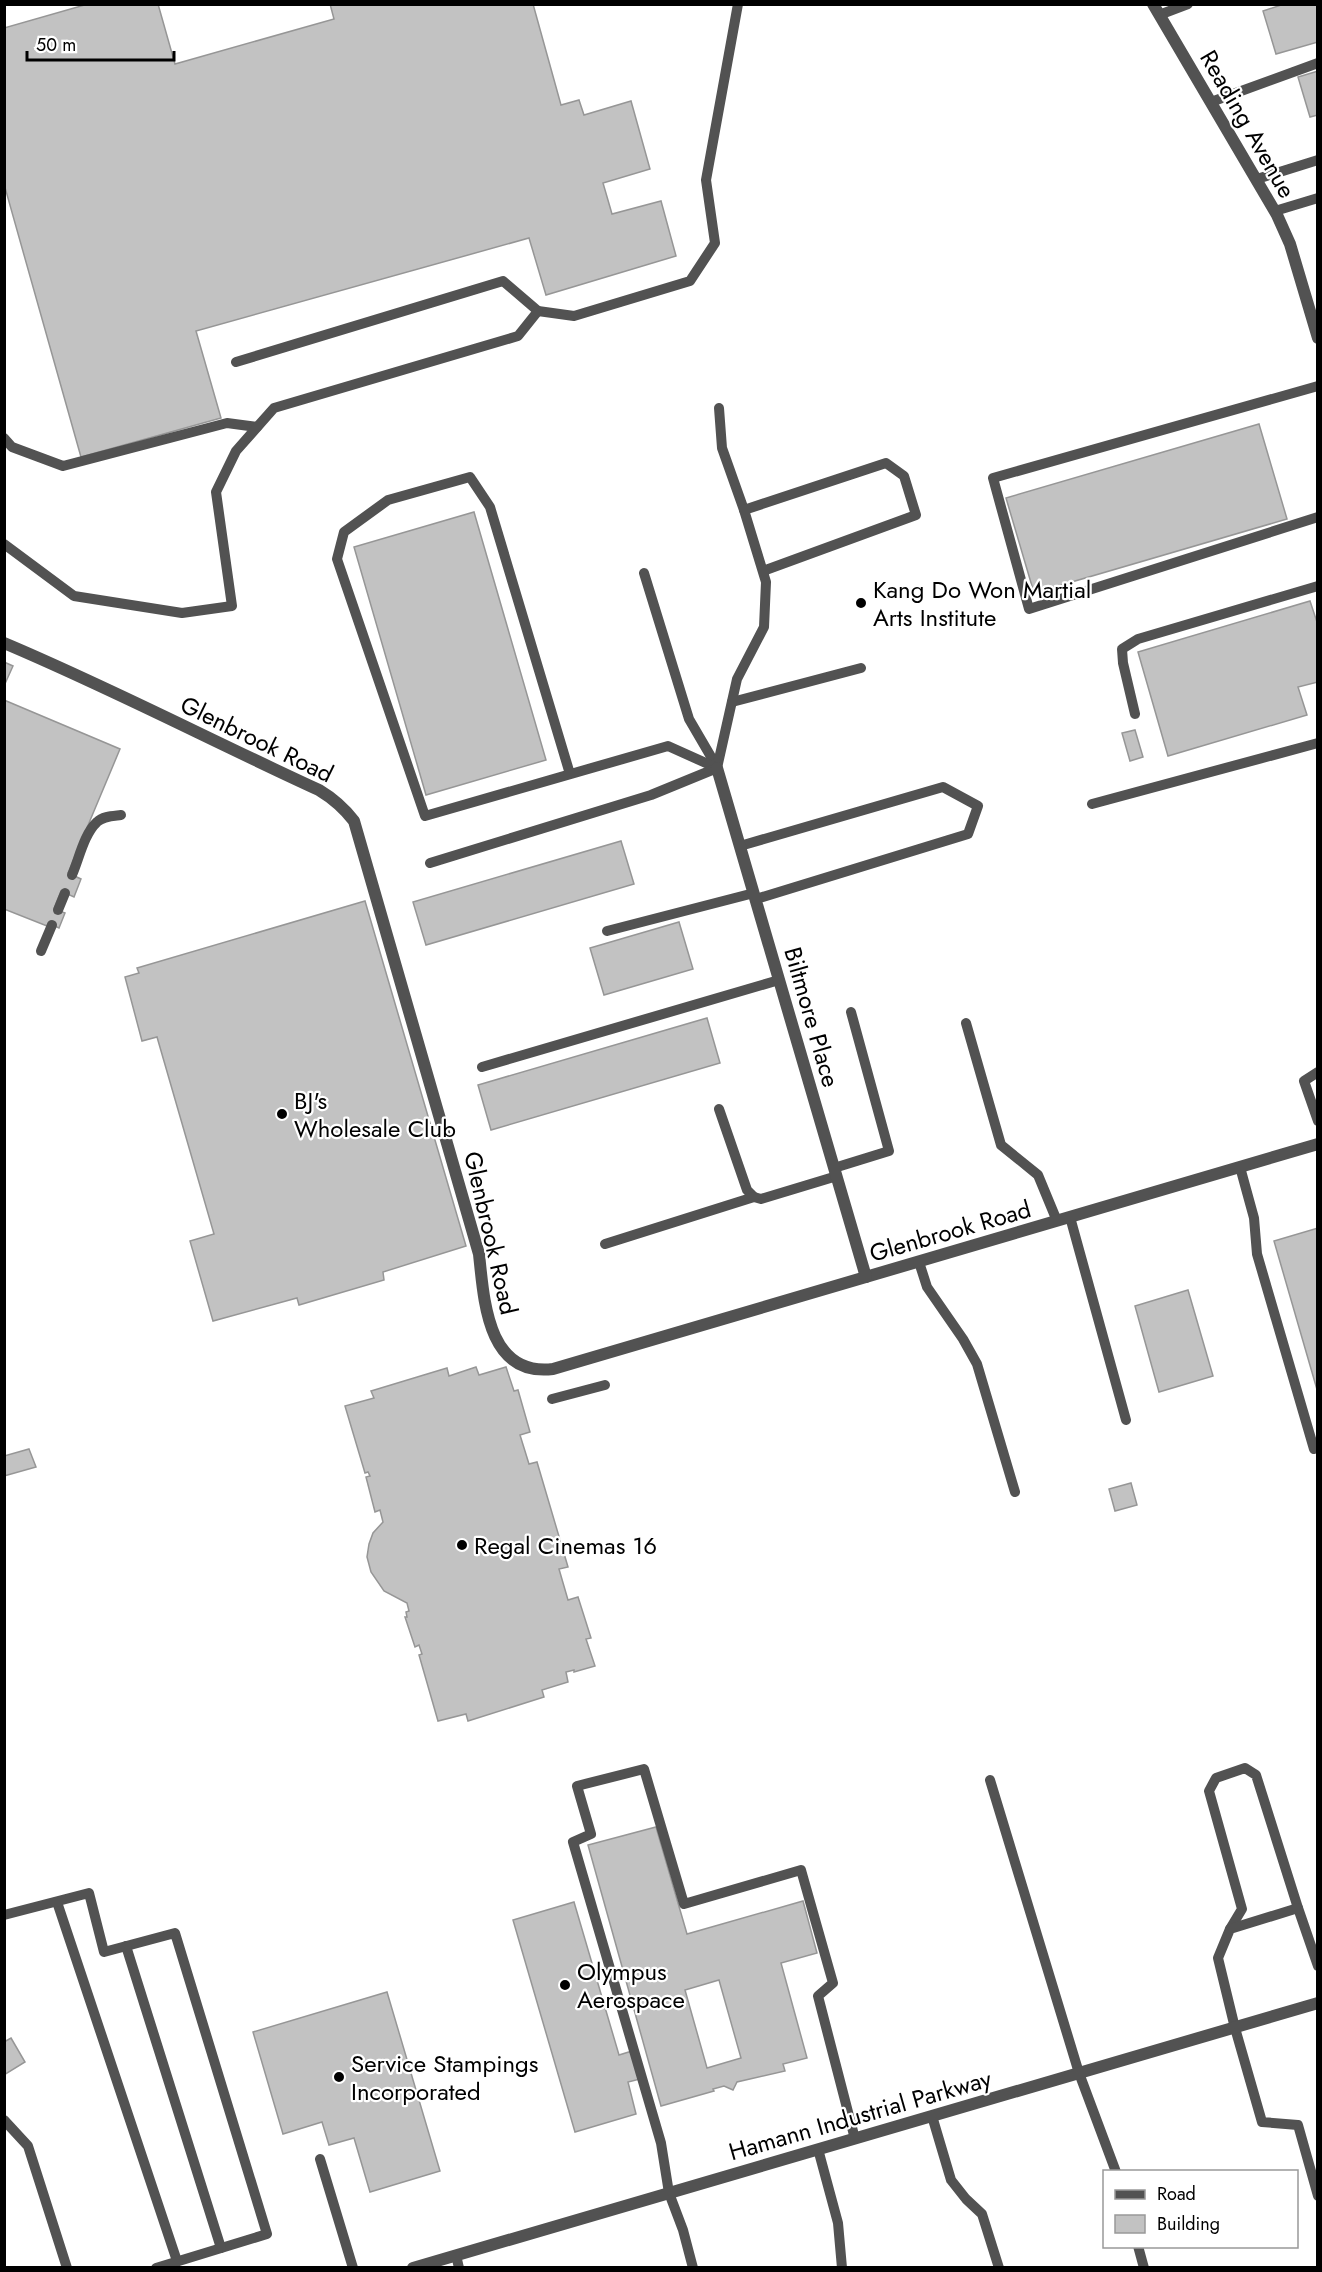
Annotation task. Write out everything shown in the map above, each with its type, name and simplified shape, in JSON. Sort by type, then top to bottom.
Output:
[{"type":"street","name":"Reading Avenue","points":[[1156,10],[1275,211],[1290,244],[1317,338]]},
{"type":"street","name":"Glenbrook Road","points":[[4,642],[80,675],[320,790],[340,804],[354,822],[479,1254],[485,1309],[496,1341],[514,1362],[534,1369],[554,1369],[1317,1144]]},
{"type":"street","name":"Biltmore Place","points":[[717,768],[866,1277]]},
{"type":"street","name":"Hamann Industrial Parkway","points":[[413,2268],[1317,2003]]},
{"type":"lane","points":[[236,362],[503,281],[538,311],[573,316],[690,281],[715,243],[706,180],[738,4]]},
{"type":"lane","points":[[1156,10],[1188,4]]},
{"type":"lane","points":[[1211,102],[1317,63]]},
{"type":"lane","points":[[1257,179],[1317,160]]},
{"type":"lane","points":[[1275,211],[1317,198]]},
{"type":"lane","points":[[4,544],[74,596],[182,613],[232,606],[216,492],[236,451],[274,408],[518,336],[538,311]]},
{"type":"lane","points":[[1317,386],[993,478],[1029,609],[1317,517]]},
{"type":"lane","points":[[717,768],[736,679],[764,627],[766,582],[722,448],[719,408]]},
{"type":"lane","points":[[4,438],[12,447],[63,466],[227,423],[257,427]]},
{"type":"lane","points":[[744,510],[886,463],[904,476],[916,515],[763,571]]},
{"type":"lane","points":[[570,774],[490,507],[470,477],[388,500],[344,532],[337,559],[426,816],[668,746],[717,768]]},
{"type":"lane","points":[[644,573],[689,719],[717,768]]},
{"type":"lane","points":[[1135,714],[1122,649],[1138,639],[1317,586]]},
{"type":"lane","points":[[732,702],[861,668]]},
{"type":"lane","points":[[1092,804],[1317,743]]},
{"type":"lane","points":[[430,863],[651,795],[717,768]]},
{"type":"lane","points":[[607,932],[755,896],[968,834],[978,806],[944,787],[740,846]]},
{"type":"lane","points":[[72,875],[88,836],[98,821],[109,816],[121,815]]},
{"type":"lane","points":[[58,910],[65,893]]},
{"type":"lane","points":[[41,951],[52,925]]},
{"type":"lane","points":[[482,1067],[779,980]]},
{"type":"lane","points":[[719,1109],[747,1190],[760,1199],[889,1151],[851,1012]]},
{"type":"lane","points":[[966,1023],[1000,1145],[1038,1175],[1057,1221]]},
{"type":"lane","points":[[1317,1072],[1304,1081],[1317,1121]]},
{"type":"lane","points":[[1240,1167],[1254,1218],[1257,1254],[1314,1449]]},
{"type":"lane","points":[[605,1244],[754,1197]]},
{"type":"lane","points":[[1070,1217],[1126,1420]]},
{"type":"lane","points":[[919,1262],[927,1287],[977,1364],[1015,1492]]},
{"type":"lane","points":[[552,1399],[605,1385]]},
{"type":"lane","points":[[1317,1966],[1256,1775],[1245,1768],[1216,1778],[1209,1791],[1242,1909],[1230,1929],[1218,1958],[1262,2122],[1298,2125],[1317,2196]]},
{"type":"lane","points":[[693,2268],[683,2230],[669,2193],[661,2143],[573,1842],[591,1834],[577,1786],[644,1769],[684,1904],[801,1870],[832,1983],[818,1996],[855,2139]]},
{"type":"lane","points":[[990,1780],[1079,2073],[1115,2170]]},
{"type":"lane","points":[[4,1915],[89,1893],[104,1952],[175,1933],[267,2234],[156,2268]]},
{"type":"lane","points":[[57,1902],[177,2261]]},
{"type":"lane","points":[[1230,1929],[1298,1908]]},
{"type":"lane","points":[[126,1946],[221,2248]]},
{"type":"lane","points":[[932,2116],[951,2180],[982,2214],[999,2268]]},
{"type":"lane","points":[[4,2120],[28,2146],[67,2268]]},
{"type":"lane","points":[[818,2149],[838,2223],[842,2268]]},
{"type":"lane","points":[[320,2158],[352,2268]]},
{"type":"lane","points":[[1138,2248],[1144,2268]]},
{"type":"lane","points":[[456,2255],[459,2268]]},
{"type":"building","points":[[88,4],[158,4],[175,64],[334,19],[330,4],[533,4],[561,105],[579,100],[584,115],[631,101],[650,169],[603,183],[612,214],[661,201],[676,256],[546,295],[529,238],[196,331],[221,418],[81,457],[4,184],[4,28]]},
{"type":"building","points":[[1284,4],[1318,4],[1318,42],[1276,54],[1263,11]]},
{"type":"building","points":[[1318,71],[1318,115],[1310,117],[1298,77]]},
{"type":"building","points":[[1259,424],[1287,519],[1034,593],[1006,498]]},
{"type":"building","points":[[474,512],[546,760],[426,795],[354,547]]},
{"type":"building","points":[[1310,601],[1318,625],[1318,682],[1298,687],[1307,715],[1168,756],[1138,652]]},
{"type":"building","points":[[4,662],[13,666],[4,686]]},
{"type":"building","points":[[4,700],[120,749],[68,873],[81,879],[74,897],[61,891],[54,909],[65,913],[59,928],[48,923],[47,926],[4,909]]},
{"type":"building","points":[[1135,730],[1143,757],[1130,761],[1122,733]]},
{"type":"building","points":[[621,841],[634,884],[426,945],[413,902]]},
{"type":"building","points":[[365,901],[466,1246],[383,1272],[384,1280],[299,1305],[297,1298],[213,1321],[190,1241],[214,1234],[157,1037],[142,1041],[125,977],[139,973],[137,968]]},
{"type":"building","points":[[679,922],[693,969],[604,995],[590,948]]},
{"type":"building","points":[[707,1018],[720,1063],[491,1130],[478,1085]]},
{"type":"building","points":[[1318,1228],[1318,1393],[1274,1241]]},
{"type":"building","points":[[1188,1290],[1213,1376],[1159,1392],[1135,1306]]},
{"type":"building","points":[[476,1367],[479,1375],[506,1367],[514,1391],[518,1390],[530,1432],[520,1435],[529,1464],[537,1462],[568,1567],[559,1569],[568,1600],[578,1597],[591,1638],[586,1639],[595,1666],[566,1672],[568,1682],[542,1690],[544,1697],[468,1721],[466,1714],[438,1721],[419,1655],[422,1654],[419,1645],[415,1647],[405,1617],[407,1617],[406,1612],[409,1611],[407,1603],[384,1591],[371,1572],[367,1557],[369,1544],[373,1533],[383,1522],[380,1510],[375,1512],[366,1477],[370,1476],[368,1472],[365,1473],[345,1406],[374,1398],[371,1391],[447,1368],[449,1376]]},
{"type":"building","points":[[29,1449],[36,1467],[4,1476],[4,1456]]},
{"type":"building","points":[[1131,1483],[1137,1505],[1115,1511],[1109,1489]]},
{"type":"building","points":[[656,1827],[687,1934],[803,1901],[817,1953],[781,1963],[807,2058],[783,2064],[785,2071],[737,2082],[733,2090],[724,2086],[661,2106],[588,1845]],"holes":[[[719,1980],[741,2058],[707,2068],[685,1990]]]},
{"type":"building","name":"Olympus Aerospace","points":[[574,1902],[619,2055],[632,2051],[640,2079],[628,2082],[636,2114],[575,2132],[513,1920]]},
{"type":"building","name":"Service Stampings Incorporated","points":[[387,1992],[440,2171],[370,2192],[354,2138],[329,2145],[322,2122],[283,2134],[253,2032]]},
{"type":"building","points":[[11,2038],[25,2062],[4,2075],[4,2042]]},
{"type":"place","name":"Kang Do Won Martial Arts Institute","points":[[861,603]]},
{"type":"place","name":"BJ's Wholesale Club","points":[[282,1114]]},
{"type":"place","name":"Regal Cinemas 16","points":[[462,1545]]},
{"type":"place","name":"Olympus Aerospace","points":[[565,1985]]},
{"type":"place","name":"Service Stampings Incorporated","points":[[339,2077]]}]
